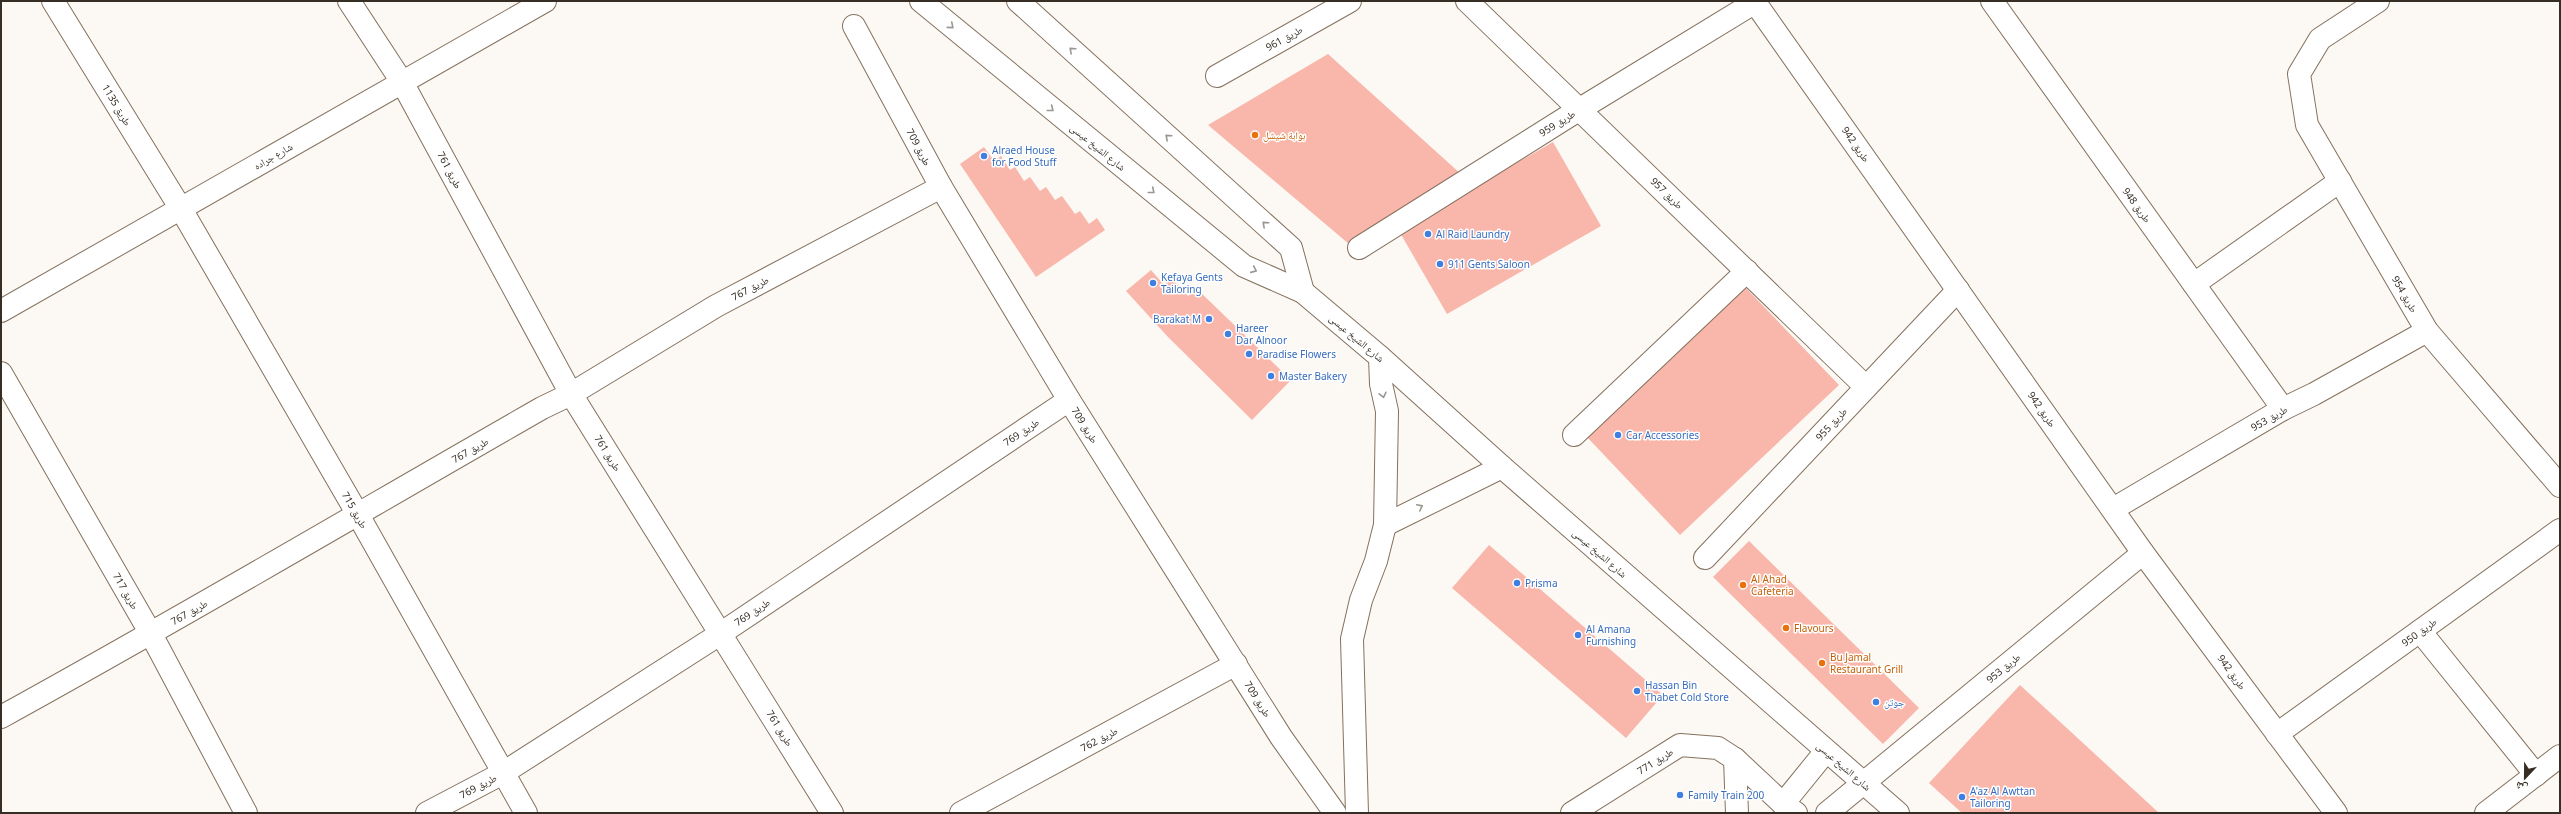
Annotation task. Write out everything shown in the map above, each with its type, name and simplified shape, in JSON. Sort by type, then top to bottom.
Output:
[{"type":"street","name":"طريق 1135","points":[[53,1],[181,209]]},
{"type":"street","name":"طريق 761","points":[[349,1],[402,82],[571,394],[832,813]]},
{"type":"street","name":"شارع جراده","points":[[1,311],[545,1]]},
{"type":"street","name":"شارع الشيخ عيسى","points":[[921,1],[1244,266],[1303,292],[1380,357],[1502,467],[1898,813]]},
{"type":"street","points":[[1018,1],[1291,248],[1303,292]]},
{"type":"street","name":"طريق 961","points":[[1217,76],[1350,1]]},
{"type":"street","name":"طريق 957","points":[[1466,1],[1580,109],[1866,387]]},
{"type":"street","name":"طريق 959","points":[[1359,248],[1580,109],[1756,1]]},
{"type":"street","name":"طريق 942","points":[[1756,1],[2143,553],[2336,813]]},
{"type":"street","name":"طريق 948","points":[[1992,1],[2283,409]]},
{"type":"street","name":"طريق 954","points":[[2378,1],[2320,39],[2299,74],[2307,125],[2427,331],[2560,486]]},
{"type":"street","name":"طريق 709","points":[[854,26],[941,188],[1069,400],[1281,737],[1335,813]]},
{"type":"street","points":[[2194,284],[2340,181]]},
{"type":"street","name":"طريق 767","points":[[1,717],[151,634],[358,514],[571,394],[716,306],[941,188]]},
{"type":"street","name":"طريق 715","points":[[181,209],[358,514],[526,813]]},
{"type":"street","points":[[1574,435],[1747,271]]},
{"type":"street","name":"طريق 955","points":[[1705,558],[1958,290]]},
{"type":"street","name":"طريق 953","points":[[2113,509],[2283,409],[2314,394],[2427,331]]},
{"type":"street","points":[[1357,813],[1352,639],[1361,600],[1376,561],[1385,525],[1387,411],[1381,384],[1380,357]]},
{"type":"street","name":"طريق 717","points":[[1,373],[151,634],[246,813]]},
{"type":"street","name":"طريق 769","points":[[427,813],[503,773],[720,634],[1069,400]]},
{"type":"street","points":[[1385,525],[1502,467]]},
{"type":"street","name":"طريق 950","points":[[2277,734],[2560,530]]},
{"type":"street","name":"طريق 953","points":[[1862,782],[2143,553]]},
{"type":"street","points":[[2420,631],[2536,775]]},
{"type":"street","name":"طريق 762","points":[[961,813],[1236,664]]},
{"type":"street","name":"طريق 771","points":[[1572,813],[1680,744],[1718,748],[1735,759],[1790,808]]},
{"type":"street","points":[[1790,808],[1826,751]]},
{"type":"street","points":[[2486,813],[2560,756]]},
{"type":"street","points":[[1735,759],[1737,813]]},
{"type":"street","points":[[1827,813],[1862,782]]},
{"type":"building","points":[[1328,54],[1462,175],[1349,244],[1208,125]]},
{"type":"building","points":[[1553,142],[1601,226],[1447,314],[1399,231]]},
{"type":"building","points":[[984,147],[994,161],[1001,156],[1010,170],[1015,167],[1024,181],[1030,177],[1040,191],[1046,187],[1055,200],[1062,196],[1075,214],[1080,211],[1089,224],[1097,218],[1105,230],[1036,277],[960,164]]},
{"type":"building","points":[[1151,270],[1164,285],[1172,279],[1188,296],[1197,289],[1291,380],[1252,420],[1168,337],[1126,291]]},
{"type":"building","points":[[1745,287],[1839,385],[1680,535],[1586,436]]},
{"type":"building","points":[[1749,541],[1919,708],[1883,744],[1713,577]]},
{"type":"building","points":[[1489,545],[1663,695],[1626,738],[1452,588]]},
{"type":"building","points":[[2020,685],[2159,813],[1962,813],[1929,783]]},
{"type":"place","name":"بوابة شيشل","points":[[1255,135]]},
{"type":"place","name":"Alraed House for Food Stuff","points":[[984,156]]},
{"type":"place","name":"Al Raid Laundry","points":[[1428,234]]},
{"type":"place","name":"911 Gents Saloon","points":[[1440,264]]},
{"type":"place","name":"Kefaya Gents Tailoring","points":[[1153,283]]},
{"type":"place","name":"Barakat M","points":[[1209,319]]},
{"type":"place","name":"Hareer Dar Alnoor","points":[[1228,334]]},
{"type":"place","name":"Paradise Flowers","points":[[1249,354]]},
{"type":"place","name":"Master Bakery","points":[[1271,376]]},
{"type":"place","name":"Car Accessories","points":[[1618,435]]},
{"type":"place","name":"Prisma","points":[[1517,583]]},
{"type":"place","name":"Al Ahad Cafeteria","points":[[1743,585]]},
{"type":"place","name":"Flavours","points":[[1786,628]]},
{"type":"place","name":"Al Amana Furnishing","points":[[1578,635]]},
{"type":"place","name":"Bu Jamal Restaurant Grill","points":[[1822,663]]},
{"type":"place","name":"Hassan Bin Thabet Cold Store","points":[[1637,691]]},
{"type":"place","name":"جوتن","points":[[1876,702]]},
{"type":"place","name":"Family Train 200","points":[[1680,795]]},
{"type":"place","name":"A'az Al Awttan Tailoring","points":[[1962,797]]}]
